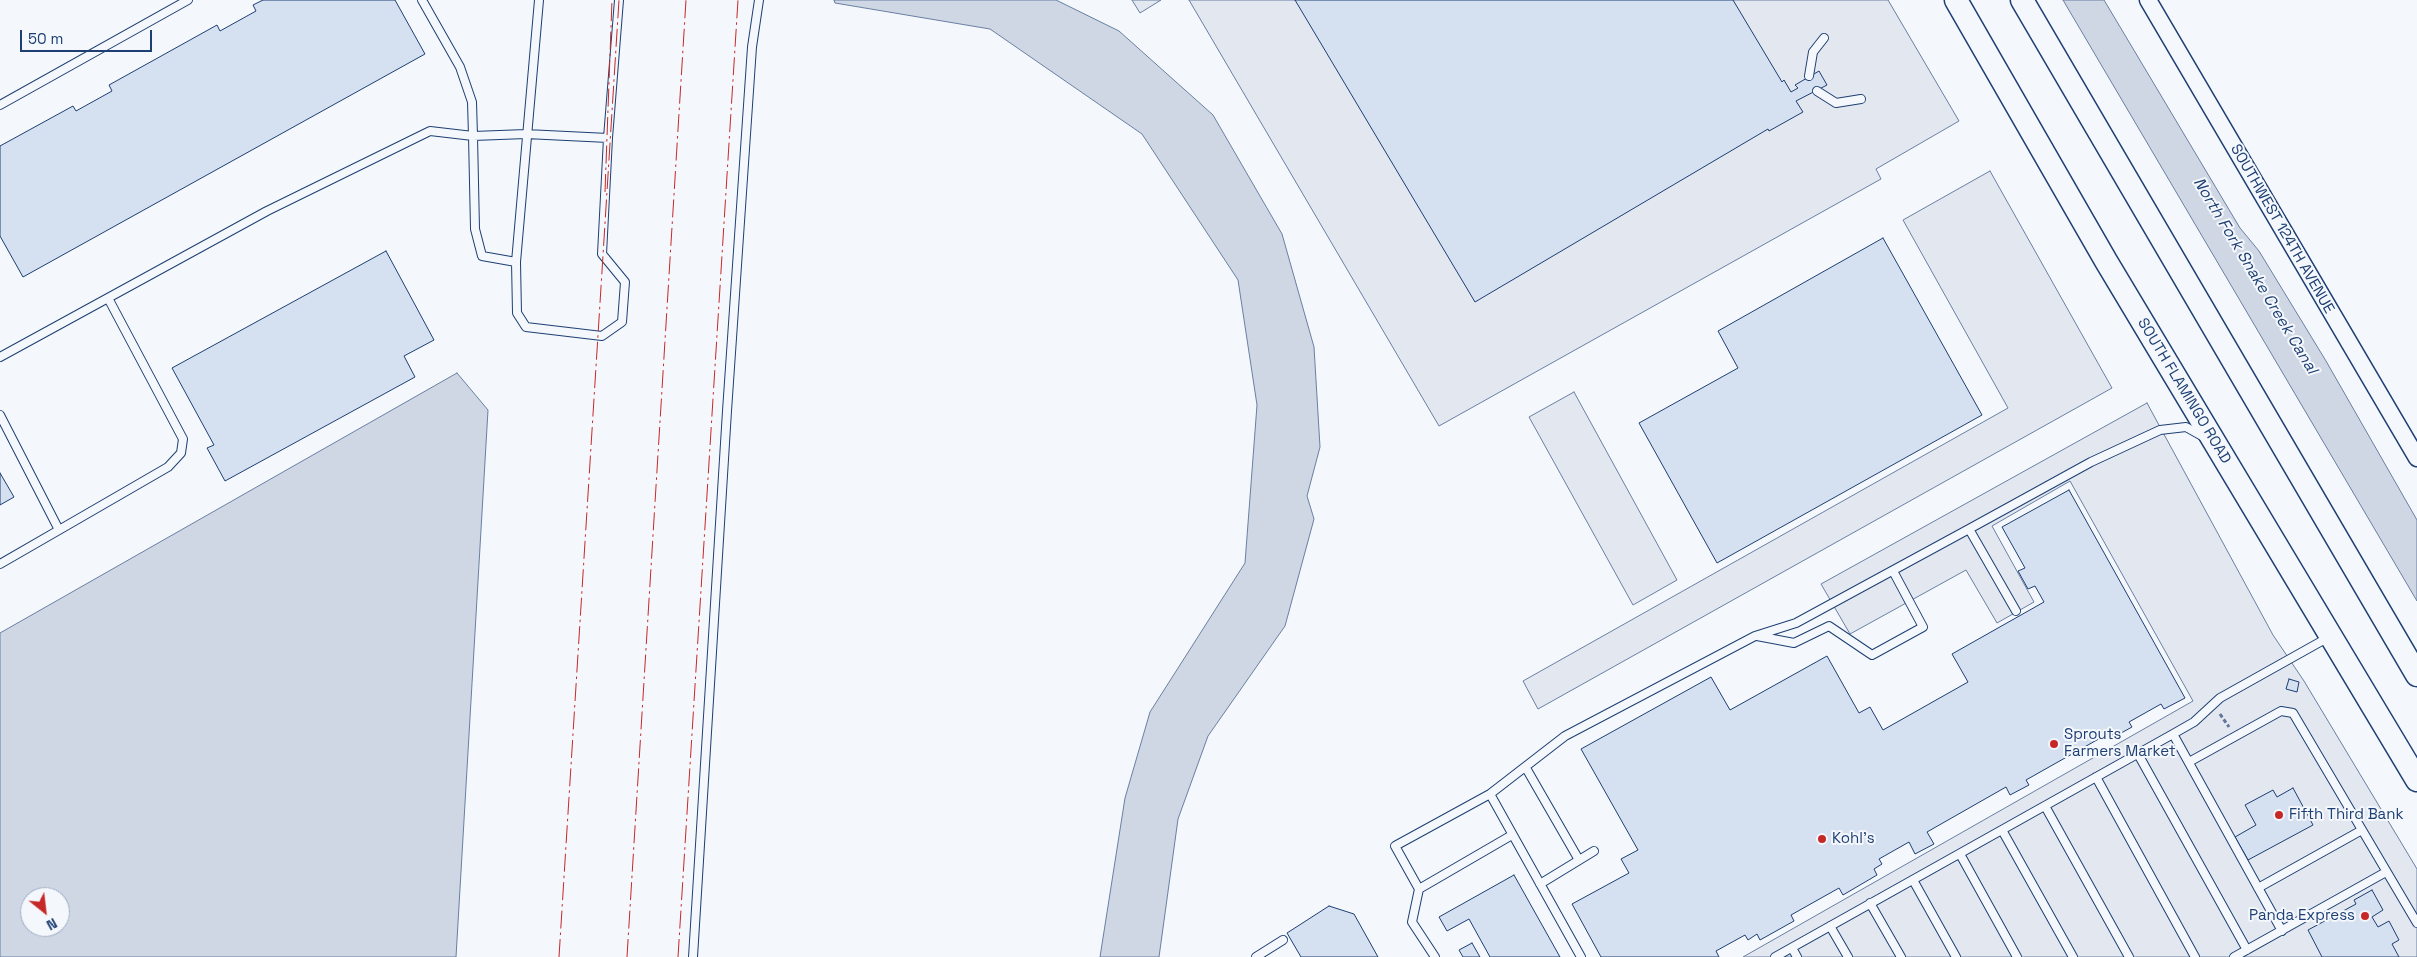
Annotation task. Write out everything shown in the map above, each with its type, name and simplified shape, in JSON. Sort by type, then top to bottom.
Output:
[{"type":"main road","name":"SOUTH FLAMINGO ROAD","points":[[1956,0],[2106,261],[2417,780]]},
{"type":"main road","points":[[2022,0],[2417,675]]},
{"type":"street","name":"SOUTHWEST 124TH AVENUE","points":[[2148,0],[2417,458]]},
{"type":"lane","points":[[0,104],[188,0]]},
{"type":"lane","points":[[422,0],[460,67],[472,102],[475,229],[482,256],[516,262]]},
{"type":"lane","points":[[539,0],[516,262],[517,313],[526,327],[602,336],[622,322],[626,282],[602,254],[608,138],[619,0]]},
{"type":"lane","points":[[693,957],[752,47],[760,0]]},
{"type":"lane","points":[[1809,76],[1813,52],[1824,38]]},
{"type":"lane","points":[[1817,91],[1836,103],[1861,99]]},
{"type":"lane","points":[[0,357],[267,211],[430,131],[473,136],[526,134],[608,138]]},
{"type":"lane","points":[[0,564],[168,467],[181,453],[183,439],[108,298]]},
{"type":"lane","points":[[0,415],[59,530]]},
{"type":"lane","points":[[1434,957],[1412,922],[1419,889],[1395,846],[1490,794],[1565,736],[1756,636],[1796,623],[2134,441],[2171,427],[2186,426],[2215,442]]},
{"type":"lane","points":[[1969,529],[2016,611]]},
{"type":"lane","points":[[1756,636],[1794,643],[1829,626],[1872,655],[1923,627],[1893,570]]},
{"type":"lane","points":[[1775,957],[2194,722],[2220,698],[2331,636]]},
{"type":"lane","points":[[2189,762],[2281,711],[2293,713],[2417,923]]},
{"type":"lane","points":[[2173,734],[2282,930]]},
{"type":"lane","points":[[2138,754],[2247,950]]},
{"type":"lane","points":[[1526,768],[1579,860]]},
{"type":"lane","points":[[2096,777],[2195,957]]},
{"type":"lane","points":[[1490,794],[1582,957]]},
{"type":"lane","points":[[2045,806],[2129,957]]},
{"type":"lane","points":[[2002,830],[2073,957]]},
{"type":"lane","points":[[2258,888],[2362,830]]},
{"type":"lane","points":[[1419,889],[1512,835]]},
{"type":"lane","points":[[1540,884],[1594,851]]},
{"type":"lane","points":[[1960,854],[2017,957]]},
{"type":"lane","points":[[2236,957],[2386,872]]},
{"type":"lane","points":[[1913,880],[1956,957]]},
{"type":"lane","points":[[1870,903],[1901,957]]},
{"type":"lane","points":[[1830,926],[1848,957]]},
{"type":"lane","points":[[1256,957],[1283,940]]},
{"type":"lane","points":[[1792,948],[1797,957]]},
{"type":"path","points":[[2215,704],[2234,737]]},
{"type":"shaded area","points":[[1132,0],[1161,0],[1140,13]]},
{"type":"shaded area","points":[[1189,0],[1888,0],[1959,121],[1876,169],[1881,179],[1439,426]]},
{"type":"shaded area","points":[[1990,171],[2112,388],[1538,709],[1523,681],[2008,408],[1903,220]]},
{"type":"shaded area","points":[[1574,392],[1677,580],[1633,605],[1529,417]]},
{"type":"shaded area","points":[[2147,403],[2273,635],[2304,681],[2417,869],[2417,957],[1743,957],[2193,701],[2070,481],[1992,526],[2034,602],[1997,623],[1966,570],[1850,634],[1821,584]]},
{"type":"water","points":[[834,0],[1056,0],[1119,31],[1213,115],[1282,234],[1314,347],[1320,447],[1307,496],[1314,519],[1285,626],[1208,736],[1178,819],[1159,957],[1100,957],[1125,798],[1150,712],[1245,563],[1257,405],[1238,280],[1142,134],[990,29],[835,3]]},
{"type":"water","name":"North Fork Snake Creek Canal","points":[[2063,0],[2104,0],[2240,228],[2259,251],[2326,361],[2417,520],[2417,601]]},
{"type":"water","points":[[457,373],[488,410],[456,957],[0,957],[0,633]]},
{"type":"building","points":[[263,0],[395,0],[425,54],[23,277],[0,236],[0,146],[73,106],[76,111],[112,91],[109,85],[217,25],[220,31],[256,11],[253,5]]},
{"type":"building","points":[[1295,0],[1733,0],[1782,82],[1784,80],[1791,92],[1798,88],[1795,85],[1819,71],[1827,85],[1796,101],[1803,112],[1769,131],[1768,129],[1475,302]]},
{"type":"building","points":[[1883,238],[1982,415],[1717,563],[1639,423],[1738,368],[1718,331]]},
{"type":"building","points":[[386,251],[434,340],[404,356],[415,377],[225,481],[207,448],[214,445],[172,368]]},
{"type":"building","points":[[0,473],[14,497],[0,505]]},
{"type":"building","points":[[2069,490],[2185,698],[2164,709],[2161,704],[2129,722],[2132,727],[2114,737],[2111,732],[2026,780],[2029,785],[2010,795],[2006,787],[1927,832],[1934,844],[1915,854],[1909,842],[1879,859],[1882,864],[1874,869],[1877,875],[1843,895],[1839,888],[1791,915],[1794,921],[1760,940],[1757,934],[1748,940],[1745,935],[1716,951],[1719,957],[1601,957],[1572,904],[1629,873],[1621,859],[1638,850],[1581,749],[1711,677],[1730,710],[1827,656],[1859,713],[1870,707],[1883,730],[1968,682],[1952,654],[2044,602],[2035,586],[2028,589],[2018,571],[2025,568],[2002,527]]},
{"type":"building","points":[[2289,679],[2299,682],[2297,692],[2286,689]]},
{"type":"building","name":"Fifth Third Bank","points":[[2293,788],[2313,825],[2248,860],[2235,837],[2256,825],[2245,805],[2273,790],[2277,797]]},
{"type":"building","points":[[1514,875],[1560,957],[1490,957],[1469,919],[1447,931],[1439,917]]},
{"type":"building","points":[[2372,890],[2383,910],[2372,917],[2378,927],[2389,921],[2399,940],[2392,944],[2399,957],[2322,957],[2308,930],[2356,904],[2354,900]]},
{"type":"building","points":[[1329,906],[1354,914],[1378,957],[1301,957],[1287,933]]},
{"type":"building","points":[[1472,943],[1480,957],[1463,957],[1459,950]]},
{"type":"power","points":[[605,192],[612,0]]},
{"type":"power","points":[[559,957],[619,0]]},
{"type":"power","points":[[627,957],[686,0]]},
{"type":"power","points":[[678,957],[738,0]]},
{"type":"place","name":"Sprouts Farmers Market","points":[[2054,744]]},
{"type":"place","name":"Fifth Third Bank","points":[[2279,815]]},
{"type":"place","name":"Kohl's","points":[[1822,839]]},
{"type":"place","name":"Panda Express","points":[[2365,916]]}]
